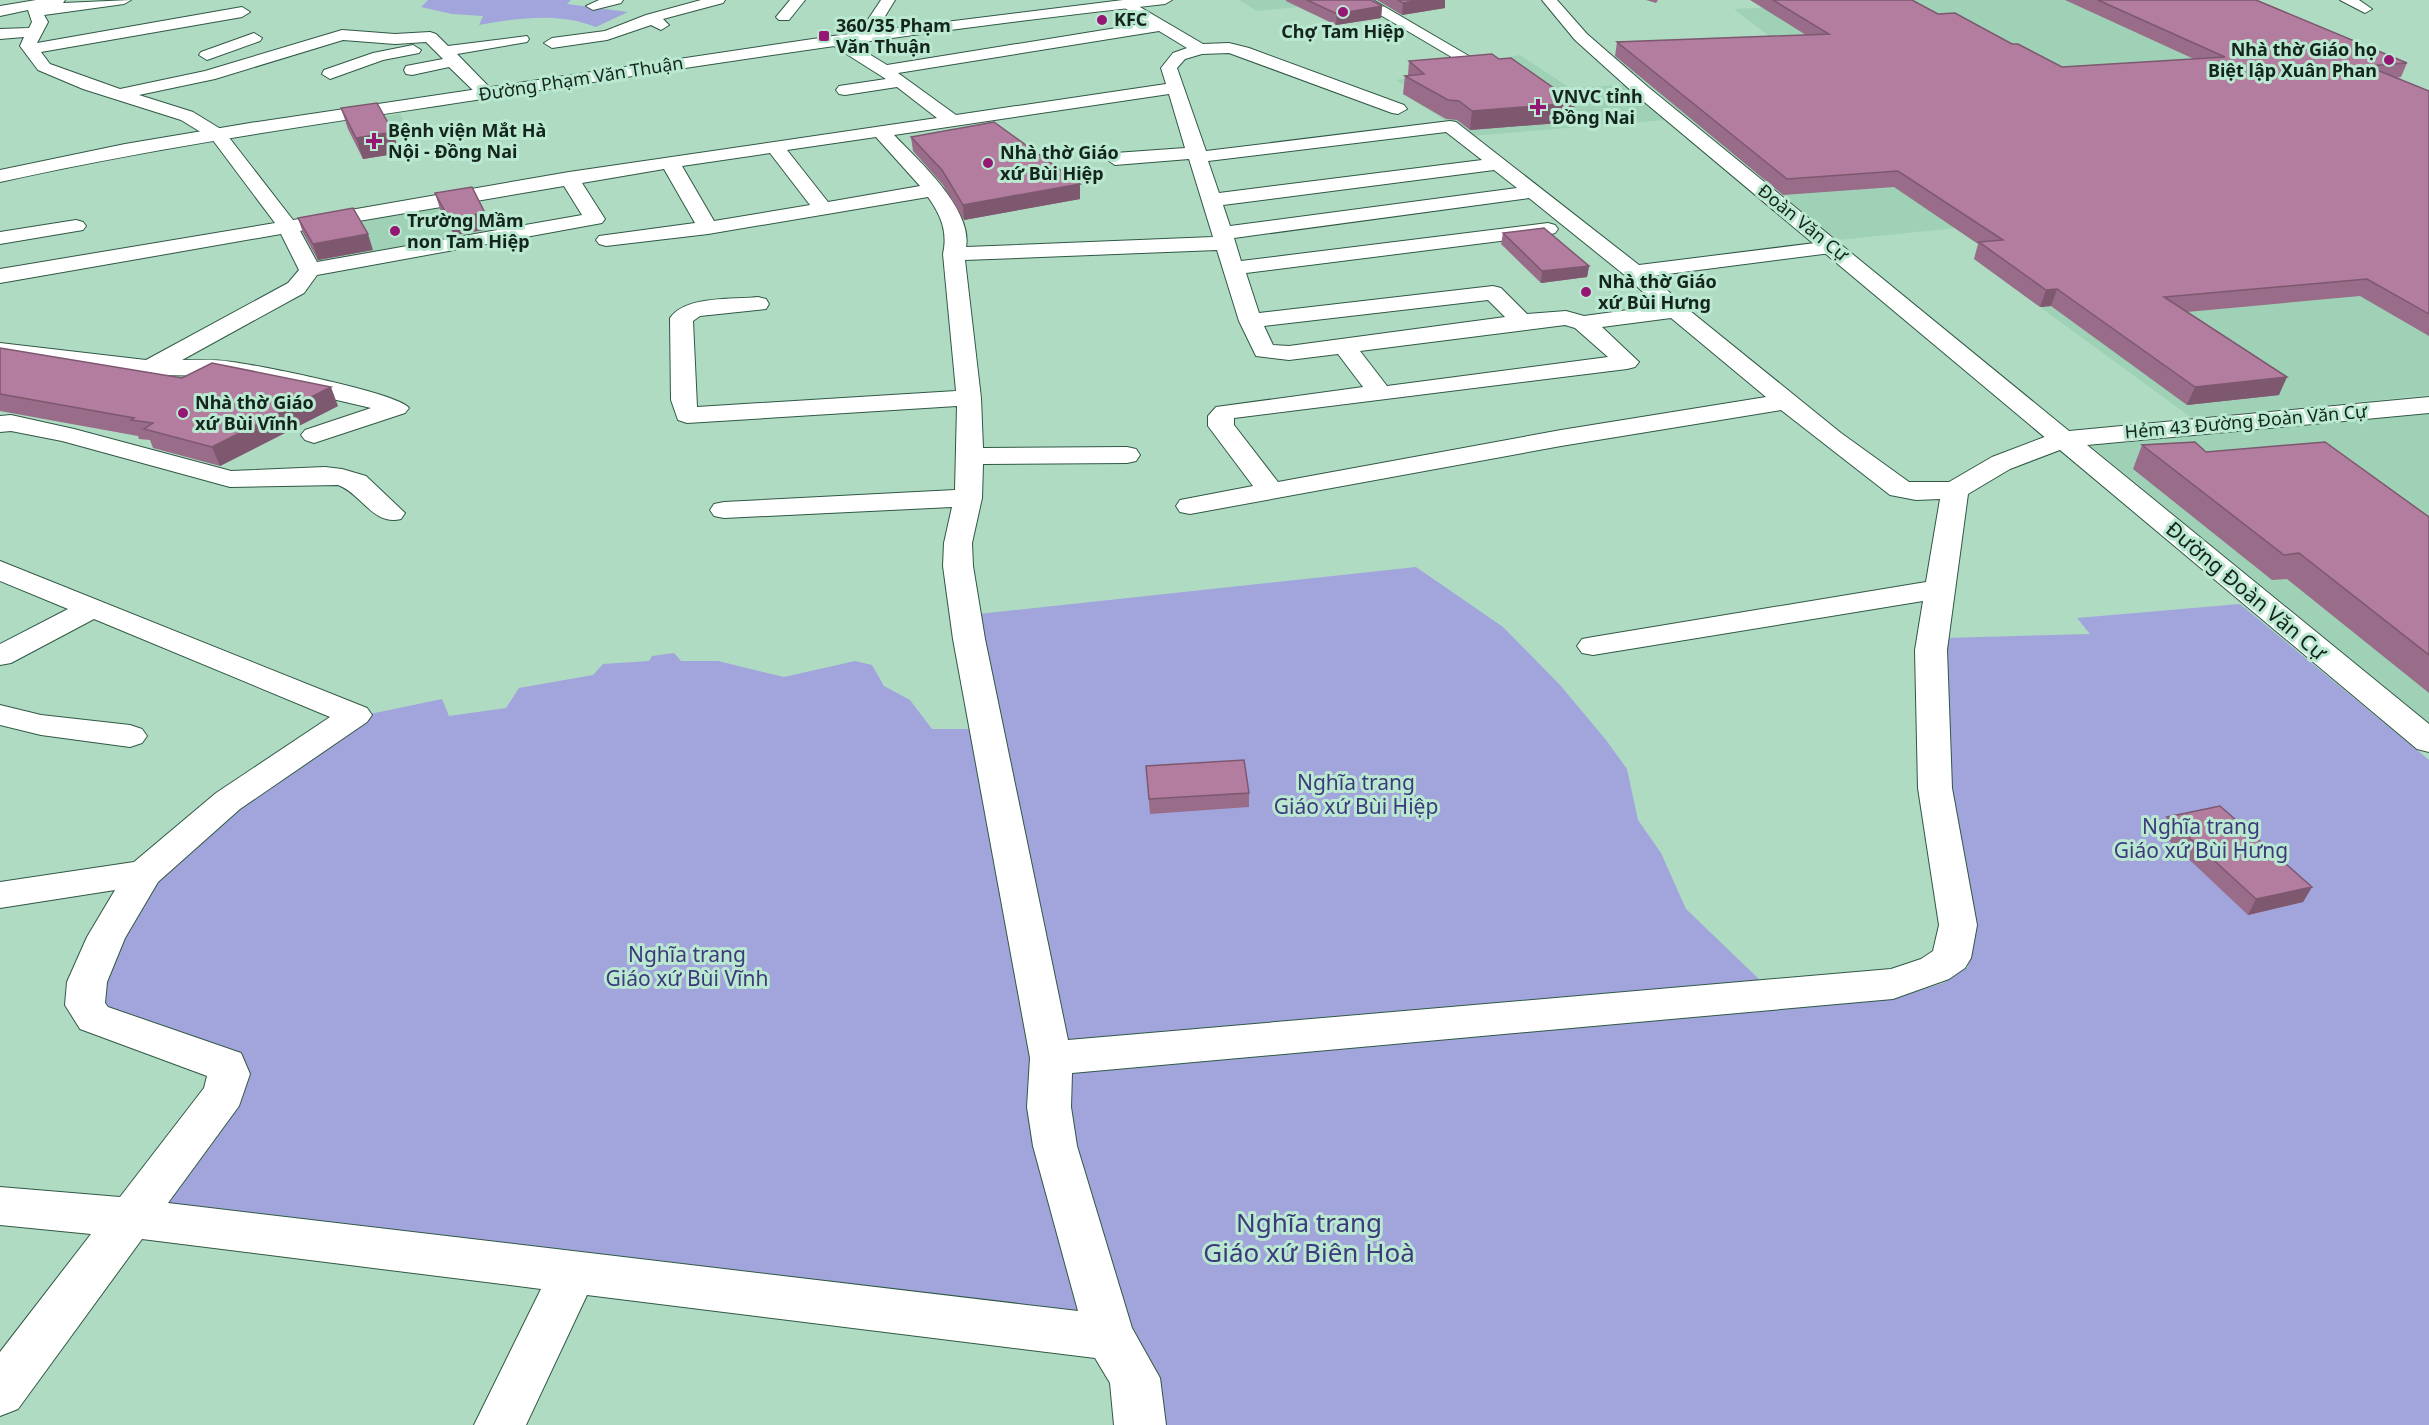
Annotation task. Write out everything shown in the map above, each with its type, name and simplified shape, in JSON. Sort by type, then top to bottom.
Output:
[{"type":"street","points":[[35,8],[58,0]]},
{"type":"street","points":[[0,11],[124,0]]},
{"type":"street","points":[[593,6],[616,0]]},
{"type":"street","points":[[552,44],[607,35],[657,23],[655,16],[712,0]]},
{"type":"street","points":[[784,17],[798,0]]},
{"type":"street","points":[[865,36],[888,0]]},
{"type":"street","name":"Đường Phạm Văn Thuận","points":[[0,176],[218,135],[835,40],[1103,3],[1126,4],[1165,0]]},
{"type":"street","points":[[1362,0],[1466,59]]},
{"type":"street","name":"Đoàn Văn Cự","points":[[1549,0],[1581,37],[1642,91],[2064,439]]},
{"type":"street","points":[[2347,0],[2365,9]]},
{"type":"street","points":[[1126,4],[1200,49]]},
{"type":"street","points":[[35,8],[40,22],[28,46],[44,67],[88,85],[187,116],[218,135],[288,227],[310,270]]},
{"type":"street","points":[[30,49],[242,12]]},
{"type":"street","points":[[884,70],[1159,26]]},
{"type":"street","points":[[0,34],[37,32]]},
{"type":"street","points":[[120,94],[209,75],[342,35],[395,39],[426,36],[487,94]]},
{"type":"street","points":[[188,59],[234,47],[254,38]]},
{"type":"street","points":[[330,74],[379,56],[445,53],[521,39]]},
{"type":"street","points":[[835,40],[884,70],[952,120]]},
{"type":"street","points":[[1398,109],[1229,48],[1200,49],[1179,56],[1169,68],[1250,321],[1264,351],[1289,353],[1522,322],[1560,318],[1583,323],[1676,311]]},
{"type":"street","points":[[412,70],[445,53]]},
{"type":"street","points":[[88,85],[122,76]]},
{"type":"street","points":[[845,90],[900,82]]},
{"type":"street","points":[[0,276],[569,178],[879,130],[1176,88]]},
{"type":"street","points":[[1051,1058],[1893,984],[1935,969],[1951,958],[1959,925],[1935,788],[1931,650],[1955,490],[1916,492],[1900,489],[1832,439],[1676,311],[1635,272],[1450,126],[1198,155],[1115,159]]},
{"type":"street","points":[[879,130],[933,190],[951,214],[958,233],[959,243],[954,254],[969,398],[970,456],[968,498],[958,543],[958,566],[969,639],[1051,1058],[1049,1107],[1055,1146],[1110,1337],[1135,1378],[1140,1425]]},
{"type":"street","points":[[774,146],[823,208]]},
{"type":"street","points":[[670,162],[708,228]]},
{"type":"street","points":[[1212,200],[1498,164]]},
{"type":"street","points":[[150,368],[296,288],[310,270],[595,219],[569,178]]},
{"type":"street","points":[[606,240],[708,228],[933,190]]},
{"type":"street","points":[[954,254],[1224,238],[1533,192]]},
{"type":"street","points":[[0,238],[76,226]]},
{"type":"street","points":[[1234,268],[1577,226]]},
{"type":"street","points":[[1635,272],[1831,248]]},
{"type":"street","points":[[1250,321],[1493,293],[1522,322]]},
{"type":"street","points":[[758,304],[694,310],[681,318],[683,400],[687,415],[969,398]]},
{"type":"street","points":[[1271,491],[1221,426],[1221,416],[1226,412],[1380,392],[1408,392],[1626,362],[1583,323]]},
{"type":"street","points":[[1344,345],[1380,392]]},
{"type":"street","points":[[0,350],[150,368],[234,369],[367,398],[396,408],[314,435]]},
{"type":"street","points":[[1190,506],[1561,438],[1788,401]]},
{"type":"street","name":"Hẻm 43 Đường Đoàn Văn Cự","points":[[1955,490],[2001,463],[2064,439],[2429,405]]},
{"type":"street","points":[[0,424],[11,423],[65,434],[230,479],[316,475],[342,477],[357,482],[391,513]]},
{"type":"street","name":"Đường Đoàn Văn Cự","points":[[2064,439],[2429,741]]},
{"type":"street","points":[[970,456],[1127,455]]},
{"type":"street","points":[[724,510],[968,498]]},
{"type":"street","points":[[0,570],[355,715],[228,801],[145,873],[106,937],[87,982],[85,1005],[94,1018],[194,1056],[226,1065],[229,1074],[224,1094],[0,1392]]},
{"type":"street","points":[[1593,646],[1939,589]]},
{"type":"street","points":[[0,656],[91,609]]},
{"type":"street","points":[[0,715],[41,725],[130,736]]},
{"type":"street","points":[[0,895],[145,873]]},
{"type":"street","points":[[0,1206],[129,1218],[573,1274],[1110,1337]]},
{"type":"street","points":[[500,1425],[573,1274]]},
{"type":"shaded area","name":"Chợ Tam Hiệp","points":[[1239,0],[1356,0],[1386,17],[1336,25],[1298,7],[1257,11]]},
{"type":"shaded area","points":[[1773,0],[2220,0],[2429,108],[2429,395],[2192,418],[1974,259],[1997,256],[1956,228],[1837,240],[1613,56],[1786,49],[1734,9],[1777,7]]},
{"type":"shaded area","name":"VNVC tỉnh Đồng Nai","points":[[1520,55],[1570,88],[1624,85],[1665,120],[1470,136],[1403,94],[1415,92],[1396,80]]},
{"type":"shaded area","name":"Bệnh viện Mắt Hà Nội - Đồng Nai","points":[[400,114],[412,134],[391,138],[400,153],[363,159],[345,123]]},
{"type":"shaded area","name":"Trường Mầm non Tam Hiệp","points":[[473,197],[492,235],[318,265],[298,228]]},
{"type":"shaded area","points":[[2429,414],[2429,723],[2091,446]]},
{"type":"green space","points":[[428,0],[571,0],[567,4],[628,12],[596,27],[582,22],[553,18],[508,20],[479,25],[483,16],[452,14],[421,7]]},
{"type":"green space","name":"Nghĩa trang Giáo xứ Bùi Hiệp","points":[[1416,567],[1503,627],[1560,685],[1606,740],[1627,769],[1638,820],[1661,853],[1686,909],[1762,982],[1066,1043],[978,614]]},
{"type":"green space","points":[[2240,604],[2429,760],[2429,1425],[1161,1425],[1088,1204],[1068,1107],[1070,1071],[1902,996],[1943,983],[1968,967],[1976,928],[1949,783],[1946,638],[2090,634],[2077,618]]},
{"type":"green space","name":"Nghĩa trang Giáo xứ Bùi Vĩnh","points":[[674,653],[681,661],[718,661],[784,677],[855,661],[872,665],[884,686],[910,700],[932,729],[973,729],[1033,1059],[1037,1153],[1065,1262],[1084,1317],[160,1205],[242,1096],[248,1066],[237,1052],[110,1009],[102,998],[106,976],[119,943],[160,875],[238,806],[370,714],[442,699],[449,716],[506,708],[519,688],[593,675],[603,664],[649,661],[652,656]]},
{"type":"building","points":[[1307,0],[1371,0],[1382,6],[1337,14]]},
{"type":"building","points":[[1398,0],[1421,0],[1403,3]]},
{"type":"building","points":[[1773,0],[1912,0],[1938,14],[1955,13],[2012,44],[2018,44],[2062,67],[2225,57],[2098,0],[2256,0],[2407,63],[2367,66],[2429,91],[2429,314],[2367,279],[2164,297],[2287,377],[2195,387],[2057,289],[2046,290],[1979,242],[2003,240],[1898,171],[1787,179],[1617,42],[1829,34]]},
{"type":"building","points":[[1492,54],[1499,59],[1511,58],[1575,103],[1472,111],[1459,101],[1448,100],[1405,76],[1424,74],[1409,61]]},
{"type":"building","points":[[377,103],[393,132],[356,138],[341,108]]},
{"type":"building","name":"Nhà thờ Giáo xứ Bùi Hiệp","points":[[994,122],[1080,184],[963,205],[942,170],[911,137]]},
{"type":"building","points":[[472,187],[485,213],[449,219],[435,193]]},
{"type":"building","points":[[353,208],[368,234],[313,244],[298,218]]},
{"type":"building","points":[[1544,228],[1589,266],[1542,271],[1503,233]]},
{"type":"building","name":"Nhà thờ Giáo xứ Bùi Vĩnh","points":[[0,348],[182,378],[212,363],[331,387],[212,447],[144,429],[153,423],[131,420],[134,418],[0,394]]},
{"type":"building","points":[[2195,442],[2206,452],[2325,442],[2429,517],[2429,655],[2299,553],[2284,555],[2142,445]]},
{"type":"building","points":[[1244,760],[1249,793],[1149,799],[1146,766]]},
{"type":"building","points":[[2220,806],[2312,887],[2256,899],[2167,817]]},
{"type":"place","name":"Chợ Tam Hiệp","points":[[1343,12]]},
{"type":"place","name":"KFC","points":[[1102,20]]},
{"type":"place","name":"360/35 Phạm Văn Thuận","points":[[824,36]]},
{"type":"place","name":"Nhà thờ Giáo họ Biệt lập Xuân Phan","points":[[2389,60]]},
{"type":"place","name":"VNVC tỉnh Đồng Nai","points":[[1538,107]]},
{"type":"place","name":"Bệnh viện Mắt Hà Nội - Đồng Nai","points":[[374,141]]},
{"type":"place","name":"Nhà thờ Giáo xứ Bùi Hiệp","points":[[988,163]]},
{"type":"place","name":"Trường Mầm non Tam Hiệp","points":[[395,231]]},
{"type":"place","name":"Nhà thờ Giáo xứ Bùi Hưng","points":[[1586,292]]},
{"type":"place","name":"Nhà thờ Giáo xứ Bùi Vĩnh","points":[[183,413]]},
{"type":"park label","name":"Nghĩa trang Giáo xứ Bùi Hưng","points":[[2201,839]]},
{"type":"park label","name":"Nghĩa trang Giáo xứ Biên Hoà","points":[[1309,1238]]}]
